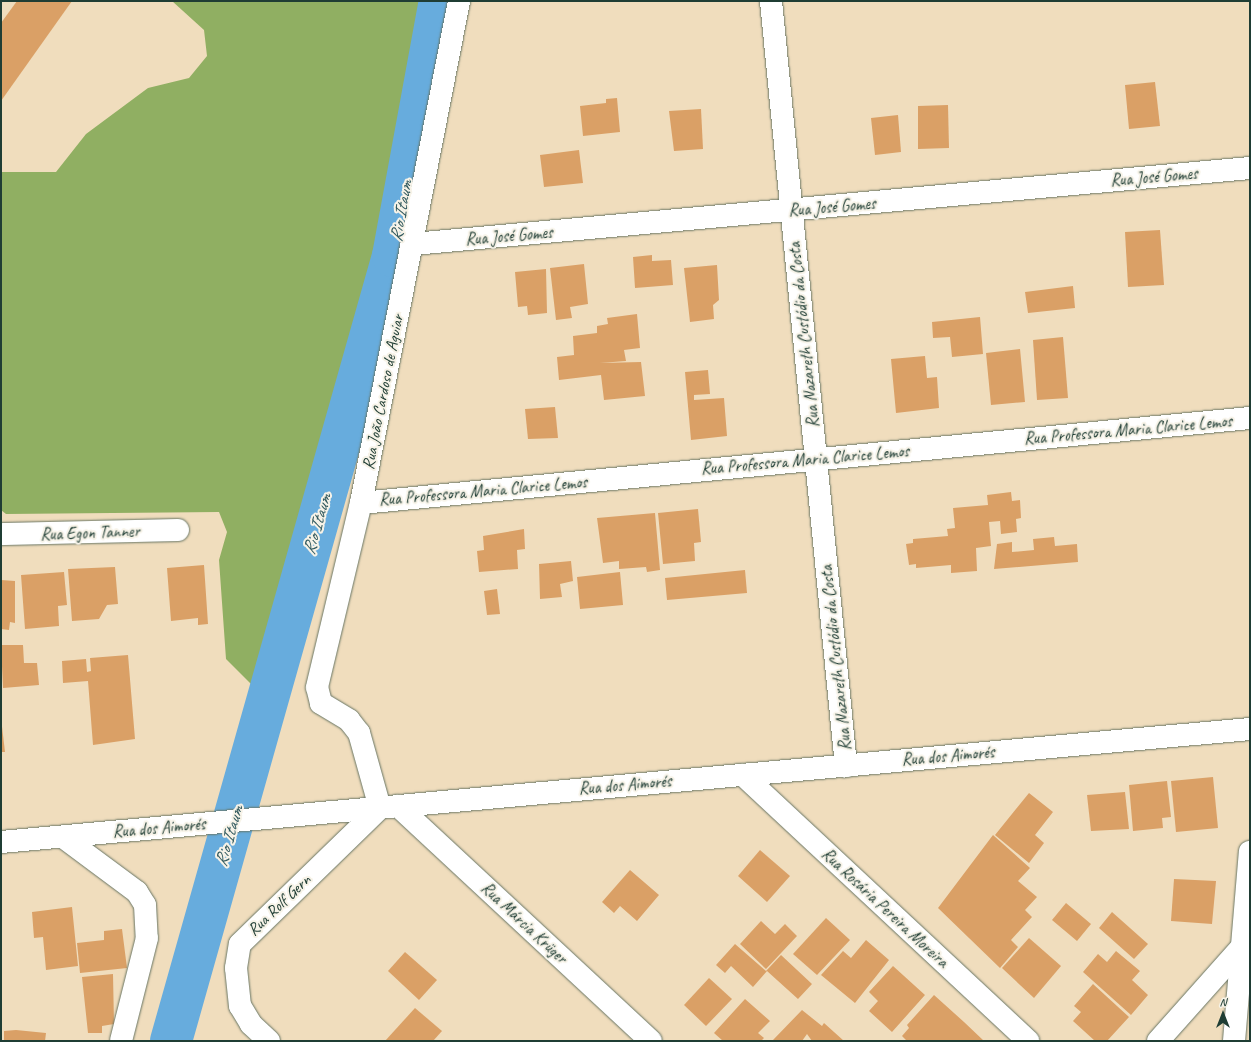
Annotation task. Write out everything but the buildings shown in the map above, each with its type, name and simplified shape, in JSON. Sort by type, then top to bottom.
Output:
[{"type":"street","name":"Rua João Cardoso de Aguiar","points":[[389,807],[360,733],[349,720],[321,703],[317,687],[361,503],[413,244],[459,1]]},
{"type":"street","name":"Rua Nazareth Custódio da Costa","points":[[771,1],[846,766]]},
{"type":"street","name":"Rua José Gomes","points":[[413,244],[1250,168]]},
{"type":"street","name":"Rua Professora Maria Clarice Lemos","points":[[361,503],[1250,418]]},
{"type":"street","name":"Rua Egon Tanner","points":[[1,534],[178,530]]},
{"type":"street","name":"Rua dos Aimorés","points":[[1,842],[1250,729]]},
{"type":"street","name":"Rua Rosária Pereira Moreira","points":[[742,775],[1028,1041]]},
{"type":"street","name":"Rua Rolf Gern","points":[[270,1041],[251,1024],[240,1006],[236,968],[240,944],[389,807]]},
{"type":"street","name":"Rua Márcia Krüger","points":[[389,807],[650,1041]]},
{"type":"street","points":[[63,837],[137,892],[145,905],[147,938],[121,1041]]},
{"type":"street","points":[[1234,1041],[1250,852]]},
{"type":"street","points":[[1158,1041],[1242,948]]},
{"type":"green space","points":[[172,1],[430,1],[390,213],[353,374],[279,624],[269,628],[255,688],[226,659],[219,560],[227,532],[219,512],[6,514],[1,510],[1,172],[56,172],[86,134],[148,88],[189,78],[207,56],[204,30]]},
{"type":"waterway","name":"Rio Itaum","points":[[171,1041],[393,256],[440,1]]}]
